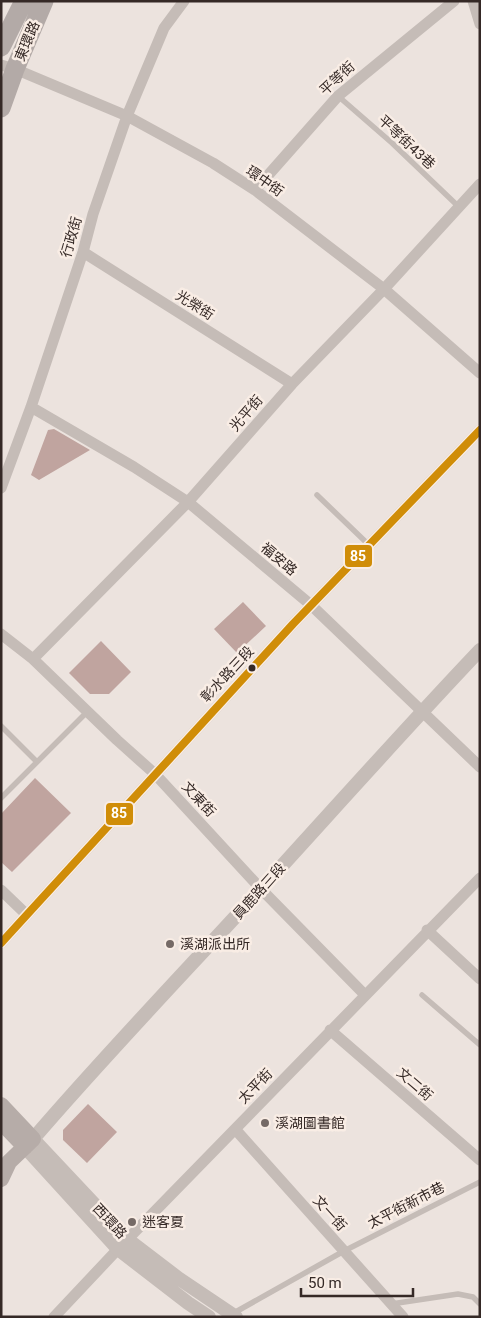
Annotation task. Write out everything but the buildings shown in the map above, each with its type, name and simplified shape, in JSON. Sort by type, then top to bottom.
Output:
[{"type":"main road","name":"東環路","points":[[1,47],[24,1]]},
{"type":"main road","name":"東環路","points":[[1,108],[8,67],[44,1]]},
{"type":"main road","name":"西環路","points":[[1,1104],[29,1143]]},
{"type":"main road","name":"西環路","points":[[1,1122],[29,1143]]},
{"type":"main road","name":"員鹿路三段","points":[[2,1175],[9,1162],[29,1143]]},
{"type":"street","name":"行政街","points":[[1,488],[32,407],[83,252],[93,214],[127,116],[164,28],[184,1]]},
{"type":"street","name":"平等街","points":[[255,190],[338,96],[454,1]]},
{"type":"street","points":[[473,1],[480,24]]},
{"type":"street","name":"環中街","points":[[8,67],[127,116],[213,163],[255,190],[384,289],[480,374]]},
{"type":"street","name":"光平街","points":[[33,659],[188,502],[292,384],[384,289],[480,184]]},
{"type":"street","name":"光榮街","points":[[83,252],[292,384]]},
{"type":"street","name":"福安路","points":[[32,407],[134,467],[188,502],[311,605],[480,767]]},
{"type":"street","name":"彰水路三段","points":[[1,943],[311,605],[480,430]]},
{"type":"street","name":"文東街","points":[[1,634],[33,659],[87,712],[155,774],[261,889],[365,995]]},
{"type":"street","name":"員鹿路三段","points":[[29,1143],[83,1081],[480,650]]},
{"type":"street","name":"太平街","points":[[54,1317],[122,1244],[427,930],[480,878]]},
{"type":"street","points":[[1,890],[28,915]]},
{"type":"street","points":[[427,930],[480,979]]},
{"type":"street","name":"文二街","points":[[330,1030],[480,1160]]},
{"type":"street","name":"文一街","points":[[235,1129],[403,1317]]},
{"type":"street","name":"西環路","points":[[29,1143],[122,1244],[188,1303],[209,1317]]},
{"type":"street","name":"西環路","points":[[122,1244],[178,1278],[234,1316]]},
{"type":"lane","name":"平等街43巷","points":[[338,96],[392,143],[458,207]]},
{"type":"lane","points":[[317,495],[369,545]]},
{"type":"lane","points":[[1,798],[87,712]]},
{"type":"lane","points":[[1,726],[37,762]]},
{"type":"lane","points":[[422,995],[480,1045]]},
{"type":"lane","name":"太平街新市巷","points":[[234,1316],[344,1250],[480,1182]]},
{"type":"lane","points":[[391,1304],[458,1294],[473,1297],[480,1304]]},
{"type":"transit line","name":"85","points":[[1,943],[293,624],[480,430]]},
{"type":"place","name":"溪湖派出所","points":[[170,944]]},
{"type":"place","name":"溪湖圖書館","points":[[265,1123]]},
{"type":"place","name":"迷客夏","points":[[132,1222]]}]
